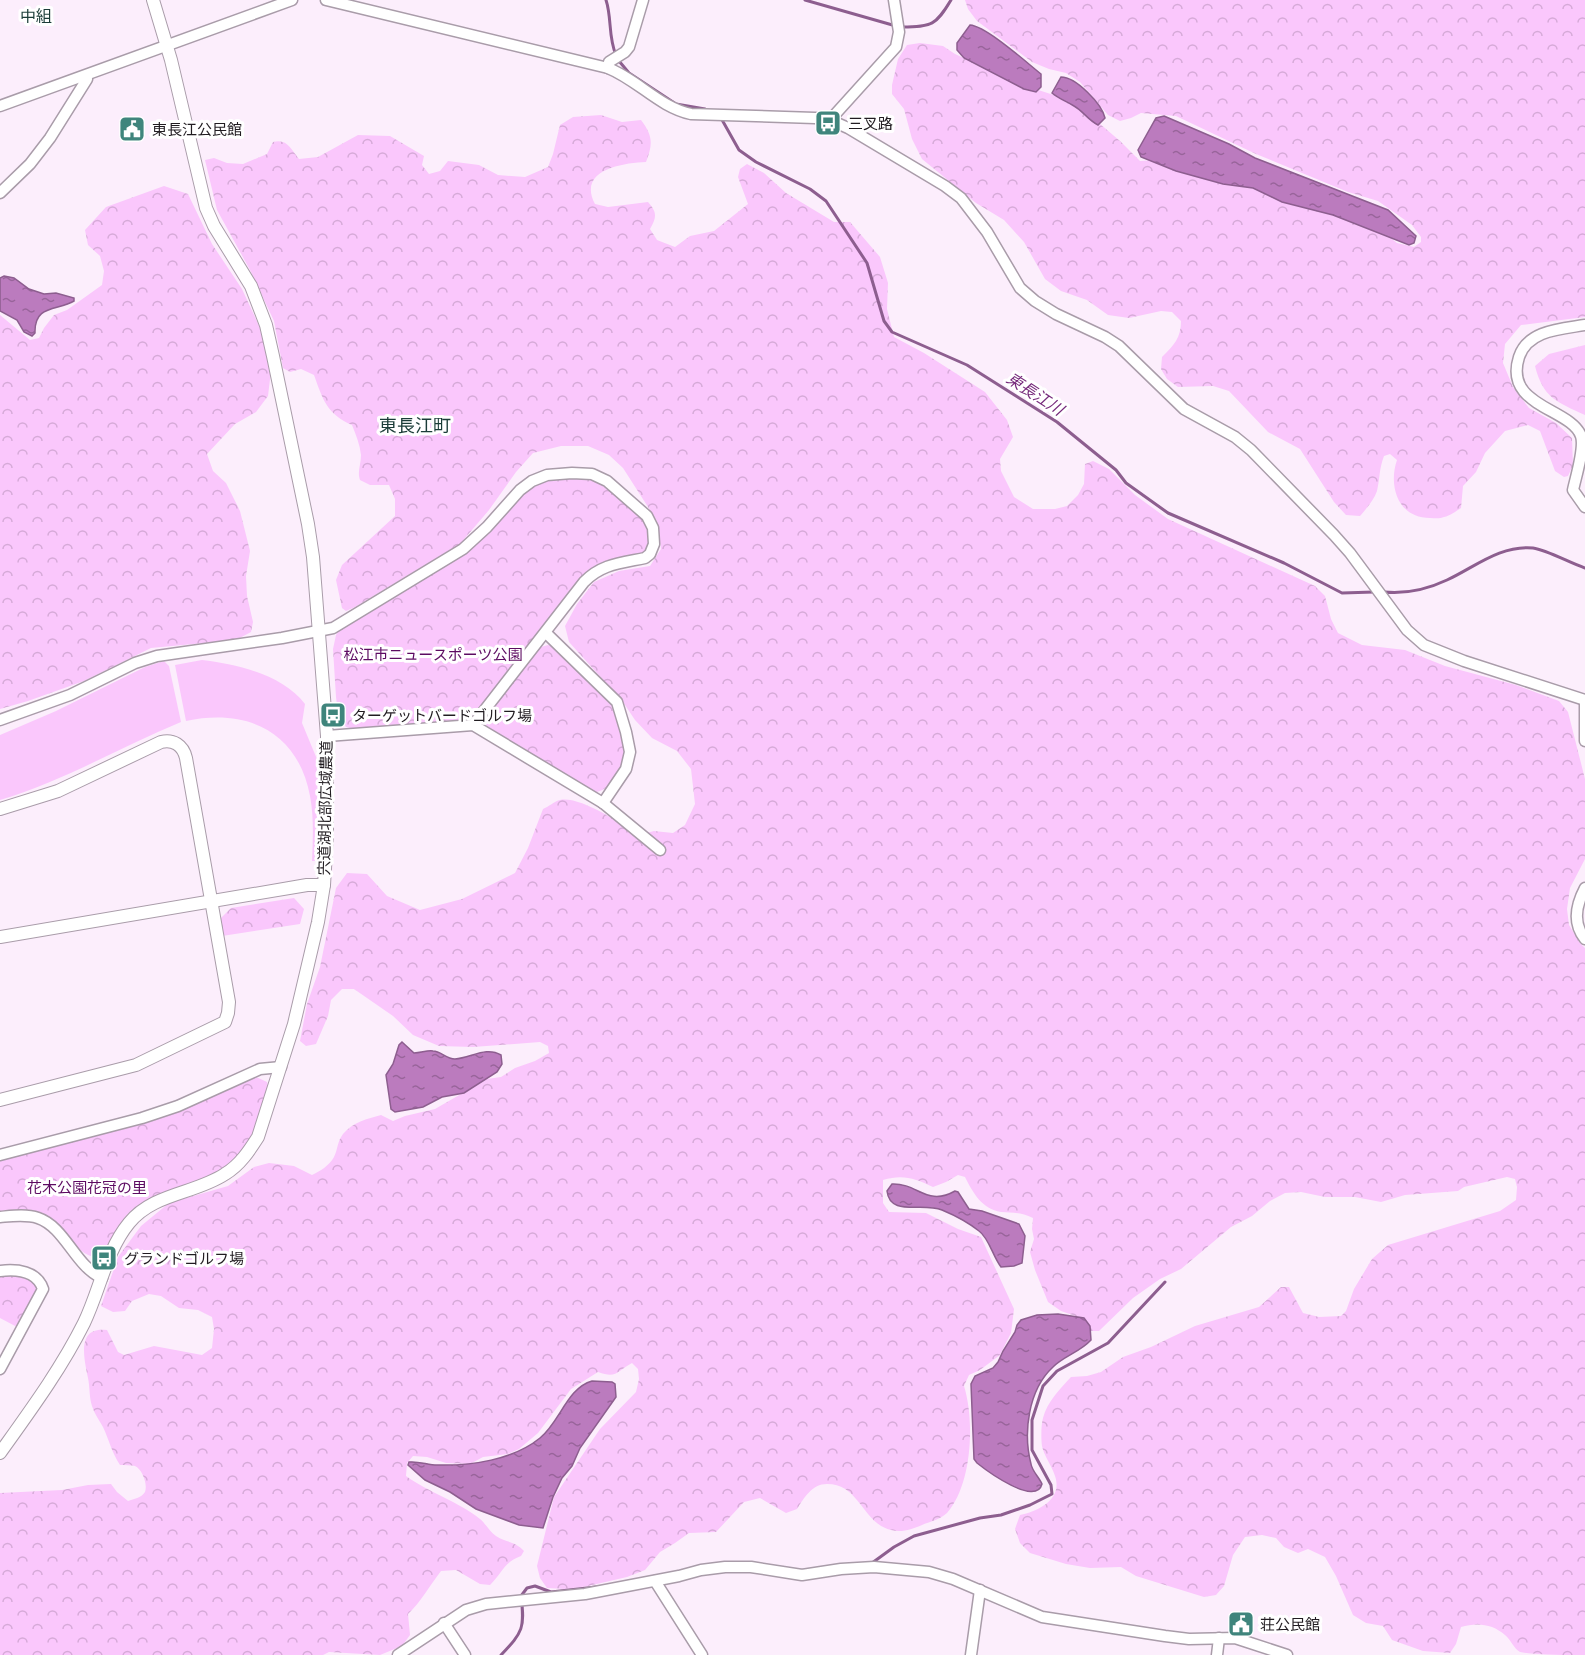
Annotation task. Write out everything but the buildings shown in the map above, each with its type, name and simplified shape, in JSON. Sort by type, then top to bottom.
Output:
[{"type":"street","name":"宍道湖北部広域農道","points":[[0,1453],[72,1348],[117,1241],[129,1223],[142,1210],[167,1197],[214,1181],[237,1166],[258,1137],[282,1067],[309,964],[324,885],[327,836],[327,736],[320,629],[308,524],[266,325],[251,286],[214,226],[206,208],[167,45],[153,0]]},
{"type":"street","points":[[0,106],[292,0]]},
{"type":"street","points":[[326,0],[608,68],[678,111],[691,114],[830,120],[848,128],[936,180],[961,198],[987,232],[1020,288],[1035,301],[1119,346],[1184,409],[1235,437],[1251,450],[1334,535],[1407,630],[1424,645],[1464,661],[1585,701],[1585,741]]},
{"type":"street","points":[[608,68],[609,62],[629,47],[643,0]]},
{"type":"street","points":[[830,120],[896,47],[899,32],[894,0]]},
{"type":"street","points":[[0,193],[30,164],[50,138],[87,79],[86,76]]},
{"type":"street","points":[[1585,325],[1540,334],[1529,342],[1520,355],[1516,369],[1520,385],[1530,398],[1581,434],[1584,445],[1573,490],[1585,507]]},
{"type":"street","points":[[0,720],[70,695],[135,663],[157,656],[282,638],[333,628],[463,549],[532,480],[547,475],[572,472],[592,474],[607,480],[647,516],[653,528],[654,544],[650,554],[645,558],[605,567],[594,572],[473,725]]},
{"type":"street","points":[[546,633],[617,702],[630,752],[626,769],[603,803]]},
{"type":"street","points":[[327,736],[473,725],[603,803],[660,850]]},
{"type":"street","points":[[0,809],[58,791],[161,742],[173,742],[181,746],[186,758],[229,1002],[225,1022],[136,1065],[0,1100]]},
{"type":"street","points":[[0,937],[307,885],[324,885]]},
{"type":"street","points":[[1585,888],[1576,912],[1578,928],[1585,939]]},
{"type":"street","points":[[0,1155],[151,1115],[178,1106],[260,1069],[282,1067]]},
{"type":"street","points":[[0,1217],[21,1215],[38,1217],[50,1224],[90,1273],[102,1278]]},
{"type":"street","points":[[0,1271],[20,1271],[31,1274],[40,1280],[43,1289],[0,1369]]},
{"type":"street","points":[[398,1655],[466,1610],[486,1604],[585,1594],[725,1567],[751,1567],[802,1575],[874,1567],[929,1572],[980,1590],[1042,1617],[1165,1636],[1235,1638],[1287,1655]]},
{"type":"street","points":[[655,1581],[702,1655]]},
{"type":"street","points":[[971,1655],[980,1590]]},
{"type":"street","points":[[444,1623],[465,1655]]},
{"type":"street","points":[[1217,1655],[1219,1638]]},
{"type":"green space","points":[[965,0],[1585,0],[1585,317],[1521,325],[1505,344],[1503,363],[1513,387],[1529,408],[1556,423],[1572,438],[1573,465],[1568,476],[1564,477],[1555,471],[1540,431],[1528,425],[1505,431],[1485,453],[1476,472],[1463,486],[1461,508],[1451,515],[1439,518],[1419,517],[1403,507],[1395,490],[1397,460],[1390,454],[1384,456],[1377,491],[1370,504],[1360,516],[1346,515],[1334,502],[1300,449],[1268,432],[1229,391],[1213,386],[1178,387],[1167,379],[1161,369],[1162,357],[1176,341],[1181,327],[1181,321],[1172,312],[1161,311],[1129,318],[1108,315],[1087,300],[1061,291],[1045,279],[1024,242],[1004,220],[976,203],[922,159],[912,139],[904,109],[892,94],[898,59],[907,45],[920,43],[943,46],[955,54],[1026,86],[1066,99],[1093,118],[1140,161],[1157,160],[1258,188],[1377,227],[1397,243],[1414,247],[1421,242],[1421,237],[1412,225],[1378,201],[1348,192],[1256,154],[1176,116],[1141,113],[1120,121],[1108,115],[1080,82],[1066,73],[1032,62],[977,21],[968,9]]},
{"type":"green space","points":[[601,115],[622,122],[641,120],[650,136],[651,145],[646,162],[625,164],[597,176],[592,183],[591,192],[595,204],[608,207],[648,202],[655,215],[650,229],[657,240],[675,247],[690,236],[714,231],[748,204],[738,177],[740,169],[747,164],[764,173],[786,193],[834,222],[850,222],[880,257],[888,283],[887,309],[894,337],[924,353],[985,392],[1007,420],[1013,437],[1000,459],[1001,471],[1014,497],[1033,509],[1055,509],[1067,506],[1078,495],[1084,484],[1085,464],[1093,461],[1109,469],[1135,495],[1168,519],[1315,586],[1325,596],[1331,619],[1338,633],[1362,645],[1405,650],[1445,666],[1516,685],[1559,701],[1568,712],[1585,779],[1585,859],[1570,888],[1567,909],[1569,925],[1585,948],[1585,1655],[1520,1652],[1500,1631],[1479,1624],[1461,1627],[1456,1644],[1450,1653],[1423,1651],[1392,1640],[1383,1626],[1366,1623],[1353,1615],[1325,1557],[1308,1549],[1298,1553],[1284,1547],[1276,1538],[1262,1535],[1245,1537],[1233,1555],[1224,1586],[1216,1595],[1204,1597],[1136,1576],[1121,1567],[1090,1568],[1066,1564],[1030,1553],[1020,1543],[1015,1529],[1020,1515],[1048,1503],[1056,1491],[1055,1476],[1042,1446],[1042,1424],[1051,1401],[1071,1377],[1101,1372],[1123,1357],[1151,1347],[1195,1326],[1259,1307],[1281,1287],[1289,1287],[1303,1313],[1319,1317],[1341,1316],[1346,1311],[1354,1289],[1372,1259],[1388,1245],[1500,1211],[1516,1200],[1515,1179],[1507,1177],[1464,1187],[1458,1191],[1405,1195],[1381,1202],[1355,1197],[1325,1197],[1301,1192],[1285,1193],[1270,1201],[1252,1216],[1231,1227],[1181,1269],[1160,1279],[1133,1298],[1099,1331],[1090,1331],[1084,1319],[1061,1311],[1048,1302],[1030,1252],[1034,1239],[1033,1218],[988,1208],[975,1194],[965,1177],[958,1175],[933,1187],[908,1178],[896,1177],[883,1180],[883,1203],[889,1212],[926,1213],[958,1229],[981,1237],[1014,1309],[1011,1333],[1000,1355],[969,1375],[964,1386],[970,1417],[966,1470],[955,1501],[947,1513],[938,1519],[907,1530],[891,1530],[873,1520],[847,1490],[827,1484],[817,1486],[809,1492],[797,1509],[786,1513],[760,1498],[744,1502],[716,1532],[689,1533],[660,1552],[645,1570],[627,1577],[588,1586],[565,1589],[547,1588],[540,1578],[537,1566],[554,1497],[600,1429],[636,1392],[639,1379],[638,1369],[632,1363],[613,1374],[598,1372],[571,1389],[538,1433],[519,1449],[508,1454],[483,1457],[470,1464],[446,1463],[427,1457],[413,1456],[407,1463],[406,1476],[472,1513],[496,1536],[517,1545],[524,1551],[521,1556],[507,1565],[490,1585],[480,1584],[456,1570],[441,1571],[408,1614],[410,1635],[402,1646],[380,1655],[329,1652],[323,1655],[0,1655],[0,1493],[62,1490],[88,1485],[111,1484],[128,1501],[145,1492],[146,1485],[142,1473],[135,1466],[120,1465],[93,1409],[84,1353],[86,1338],[97,1330],[107,1330],[118,1352],[124,1355],[154,1346],[202,1355],[212,1348],[214,1329],[212,1317],[198,1310],[179,1308],[161,1296],[149,1294],[132,1301],[125,1311],[113,1312],[101,1306],[118,1257],[141,1226],[169,1203],[228,1186],[254,1167],[269,1163],[294,1166],[312,1175],[330,1163],[343,1134],[356,1124],[381,1115],[393,1121],[435,1109],[487,1079],[501,1077],[549,1053],[548,1046],[540,1042],[473,1047],[439,1046],[413,1035],[393,1016],[354,989],[342,989],[331,1000],[328,1016],[316,1044],[306,1046],[300,1041],[307,1004],[320,967],[336,888],[347,873],[367,874],[387,896],[420,910],[462,899],[515,873],[528,848],[543,809],[560,800],[579,802],[589,806],[639,835],[654,831],[673,833],[685,825],[695,804],[691,769],[677,751],[652,738],[635,720],[623,702],[569,642],[565,626],[577,604],[594,582],[619,571],[650,566],[661,549],[657,521],[623,468],[609,455],[588,446],[561,446],[533,453],[460,544],[355,607],[346,611],[342,608],[336,580],[342,565],[395,516],[395,499],[389,485],[370,485],[360,480],[360,451],[352,425],[331,411],[320,392],[314,375],[301,369],[290,372],[283,368],[274,321],[250,270],[217,210],[205,160],[214,158],[227,163],[243,164],[267,154],[273,142],[278,141],[288,145],[299,159],[318,157],[358,135],[390,136],[424,156],[422,165],[429,174],[440,171],[448,161],[479,165],[498,175],[525,177],[548,167],[560,125],[573,117]]},
{"type":"green space","points":[[164,186],[188,194],[212,244],[242,289],[261,330],[271,371],[268,396],[256,412],[235,424],[207,454],[213,471],[226,483],[240,511],[250,551],[246,576],[247,596],[253,622],[251,632],[236,640],[151,648],[84,681],[0,709],[0,315],[30,340],[39,338],[54,315],[67,310],[102,285],[104,271],[100,256],[88,245],[85,230],[106,207]]},
{"type":"green space","points":[[1585,345],[1585,415],[1552,398],[1542,385],[1535,366],[1549,354]]},
{"type":"green space","name":"松江市ニュースポーツ公園","points":[[582,475],[599,479],[648,524],[652,541],[646,551],[638,556],[607,563],[528,645],[475,713],[463,721],[358,730],[346,727],[338,713],[333,649],[340,629],[432,573],[532,486],[546,481]]},
{"type":"green space","name":"松江市ニュースポーツ公園","points":[[553,646],[612,702],[617,711],[627,757],[614,780],[600,791],[593,793],[487,729],[485,717],[533,654],[541,647]]},
{"type":"green space","points":[[202,660],[230,664],[272,678],[285,685],[305,704],[302,723],[319,764],[315,861],[312,861],[313,820],[310,796],[304,774],[294,755],[282,741],[267,730],[249,722],[230,718],[186,721],[175,665]]},
{"type":"green space","points":[[164,661],[169,666],[181,722],[69,774],[0,800],[0,735],[56,711],[145,667]]},
{"type":"green space","points":[[294,898],[304,909],[300,924],[222,936],[220,919],[231,908]]},
{"type":"green space","name":"花木公園花冠の里","points":[[254,1076],[267,1082],[269,1089],[243,1150],[222,1169],[139,1204],[122,1221],[100,1253],[93,1257],[79,1249],[53,1222],[45,1217],[21,1211],[0,1212],[0,1160]]},
{"type":"green space","points":[[0,1274],[27,1277],[39,1288],[17,1327],[0,1318]]},
{"type":"water","points":[[970,25],[986,31],[1041,74],[1041,87],[1036,92],[1024,89],[964,58],[957,50],[957,43]]},
{"type":"water","points":[[1061,77],[1081,86],[1099,106],[1105,118],[1098,125],[1077,108],[1052,93]]},
{"type":"water","points":[[1164,116],[1229,144],[1255,158],[1388,210],[1416,236],[1414,243],[1409,245],[1333,215],[1282,202],[1253,188],[1223,184],[1176,171],[1141,157],[1138,150],[1156,118]]},
{"type":"water","points":[[4,276],[14,278],[29,289],[44,294],[56,293],[74,298],[74,301],[48,310],[38,317],[35,333],[32,336],[24,332],[17,320],[0,311],[0,278]]},
{"type":"water","points":[[402,1042],[414,1053],[436,1051],[452,1059],[484,1052],[495,1053],[501,1055],[502,1064],[497,1072],[464,1093],[442,1097],[423,1107],[395,1112],[391,1109],[386,1075]]},
{"type":"water","points":[[892,1184],[909,1187],[937,1197],[955,1191],[969,1209],[982,1211],[1019,1224],[1025,1236],[1022,1263],[1001,1267],[982,1234],[947,1212],[934,1208],[894,1204],[889,1199],[887,1191]]},
{"type":"water","points":[[1058,1314],[1084,1318],[1090,1326],[1091,1340],[1053,1367],[1045,1376],[1033,1400],[1028,1426],[1029,1452],[1032,1467],[1042,1484],[1038,1490],[1031,1492],[1021,1490],[1000,1479],[974,1459],[971,1384],[975,1376],[993,1368],[998,1362],[1021,1320],[1037,1315]]},
{"type":"water","points":[[592,1381],[615,1384],[616,1397],[562,1478],[543,1528],[519,1525],[476,1509],[450,1492],[425,1480],[408,1465],[409,1462],[437,1465],[477,1463],[517,1452],[540,1438],[576,1391]]},
{"type":"waterway","name":"東長江川","points":[[606,0],[616,55]]},
{"type":"waterway","points":[[805,0],[896,26]]},
{"type":"waterway","points":[[902,27],[932,23],[937,20],[951,0]]},
{"type":"waterway","name":"東長江川","points":[[619,61],[629,73],[676,104],[705,109]]},
{"type":"waterway","name":"東長江川","points":[[721,118],[739,150],[756,162],[810,189],[826,201],[867,263],[884,321],[892,332],[967,365],[1057,422],[1116,470],[1126,483],[1168,513],[1284,563],[1342,593],[1374,592]]},
{"type":"waterway","name":"東長江川","points":[[1384,592],[1408,591],[1432,586],[1499,553],[1521,548],[1539,549],[1585,568]]},
{"type":"waterway","points":[[872,1563],[914,1536],[980,1518],[1001,1515],[1052,1494],[1051,1485],[1032,1450],[1032,1420],[1043,1386],[1057,1371],[1108,1343],[1165,1282]]},
{"type":"waterway","points":[[501,1655],[521,1629],[523,1615],[521,1596],[527,1588],[535,1586],[551,1592],[596,1587]]},
{"type":"place","name":"三叉路","points":[[828,123]]},
{"type":"place","name":"東長江公民館","points":[[132,129]]},
{"type":"place","name":"ターゲットバードゴルフ場","points":[[333,715]]},
{"type":"place","name":"グランドゴルフ場","points":[[104,1258]]},
{"type":"place","name":"荘公民館","points":[[1241,1624]]},
{"type":"district","name":"中組","points":[[36,16]]},
{"type":"district","name":"東長江町","points":[[415,425]]}]
